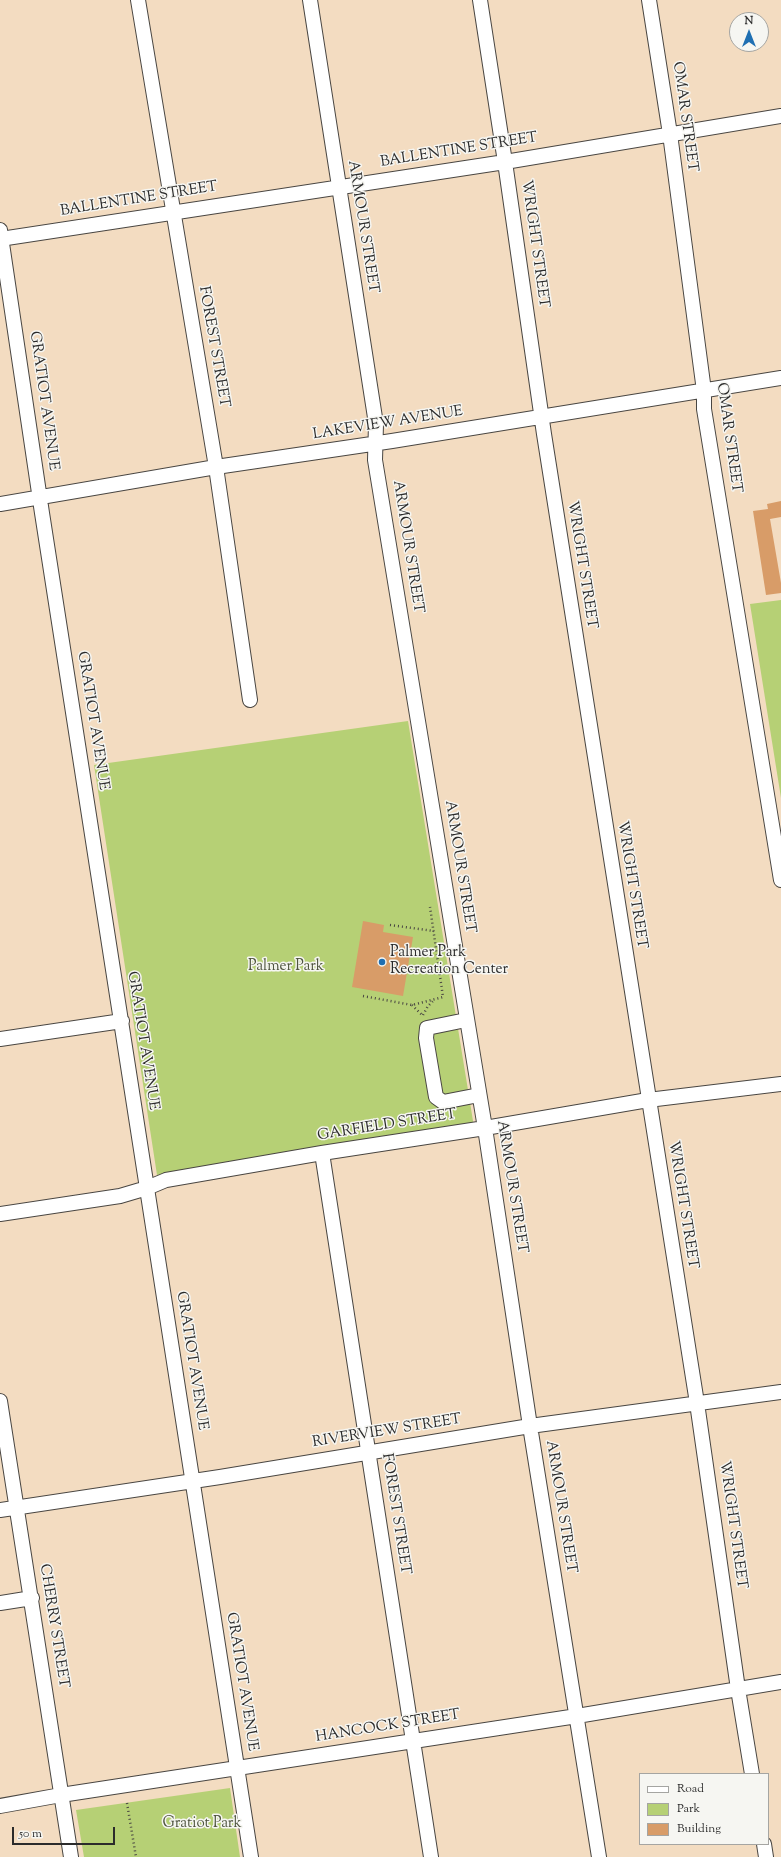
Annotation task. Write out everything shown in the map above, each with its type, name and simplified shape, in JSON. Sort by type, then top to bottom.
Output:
[{"type":"street","name":"FOREST STREET","points":[[138,0],[216,467],[250,700]]},
{"type":"street","name":"ARMOUR STREET","points":[[310,0],[376,424],[376,468],[485,1128],[530,1426],[599,1857]]},
{"type":"street","name":"WRIGHT STREET","points":[[480,0],[542,417],[648,1100],[697,1403],[738,1689],[752,1773]]},
{"type":"street","name":"OMAR STREET","points":[[649,0],[670,134],[704,391],[704,409],[781,880]]},
{"type":"street","name":"BALLENTINE STREET","points":[[0,236],[173,212],[505,162],[781,116]]},
{"type":"street","name":"GRATIOT AVENUE","points":[[0,236],[251,1857]]},
{"type":"street","name":"LAKEVIEW AVENUE","points":[[0,504],[216,467],[542,417],[781,378]]},
{"type":"street","points":[[466,1020],[427,1028],[426,1038],[436,1097],[443,1102],[479,1095]]},
{"type":"street","points":[[0,1039],[122,1021]]},
{"type":"street","name":"GARFIELD STREET","points":[[0,1214],[120,1196],[147,1188],[166,1180],[322,1153],[485,1128],[648,1100],[781,1084]]},
{"type":"street","name":"FOREST STREET","points":[[322,1153],[431,1857]]},
{"type":"street","name":"RIVERVIEW STREET","points":[[0,1510],[369,1453],[530,1426],[781,1392]]},
{"type":"street","name":"CHERRY STREET","points":[[0,1401],[16,1507],[32,1598],[71,1857]]},
{"type":"street","points":[[0,1603],[32,1598]]},
{"type":"street","name":"HANCOCK STREET","points":[[0,1806],[61,1795],[577,1716],[781,1682]]},
{"type":"street","points":[[764,1845],[766,1857]]},
{"type":"path","points":[[363,996],[412,1005],[443,997],[430,907]]},
{"type":"path","points":[[390,925],[434,931]]},
{"type":"path","points":[[423,1015],[428,1006],[436,999]]},
{"type":"path","points":[[127,1804],[136,1857]]},
{"type":"green space","points":[[781,600],[781,798],[750,604]]},
{"type":"green space","name":"Palmer Park","points":[[408,721],[474,1127],[157,1175],[94,765]]},
{"type":"green space","name":"Gratiot Park","points":[[230,1788],[240,1857],[84,1857],[76,1810]]},
{"type":"building","points":[[781,501],[781,517],[770,519],[781,583],[781,593],[766,595],[753,511],[768,509],[767,504]]},
{"type":"building","name":"Palmer Park Recreation Center","points":[[363,921],[384,925],[383,932],[413,937],[403,996],[352,987]]},
{"type":"place","name":"Palmer Park Recreation Center","points":[[382,962]]}]
